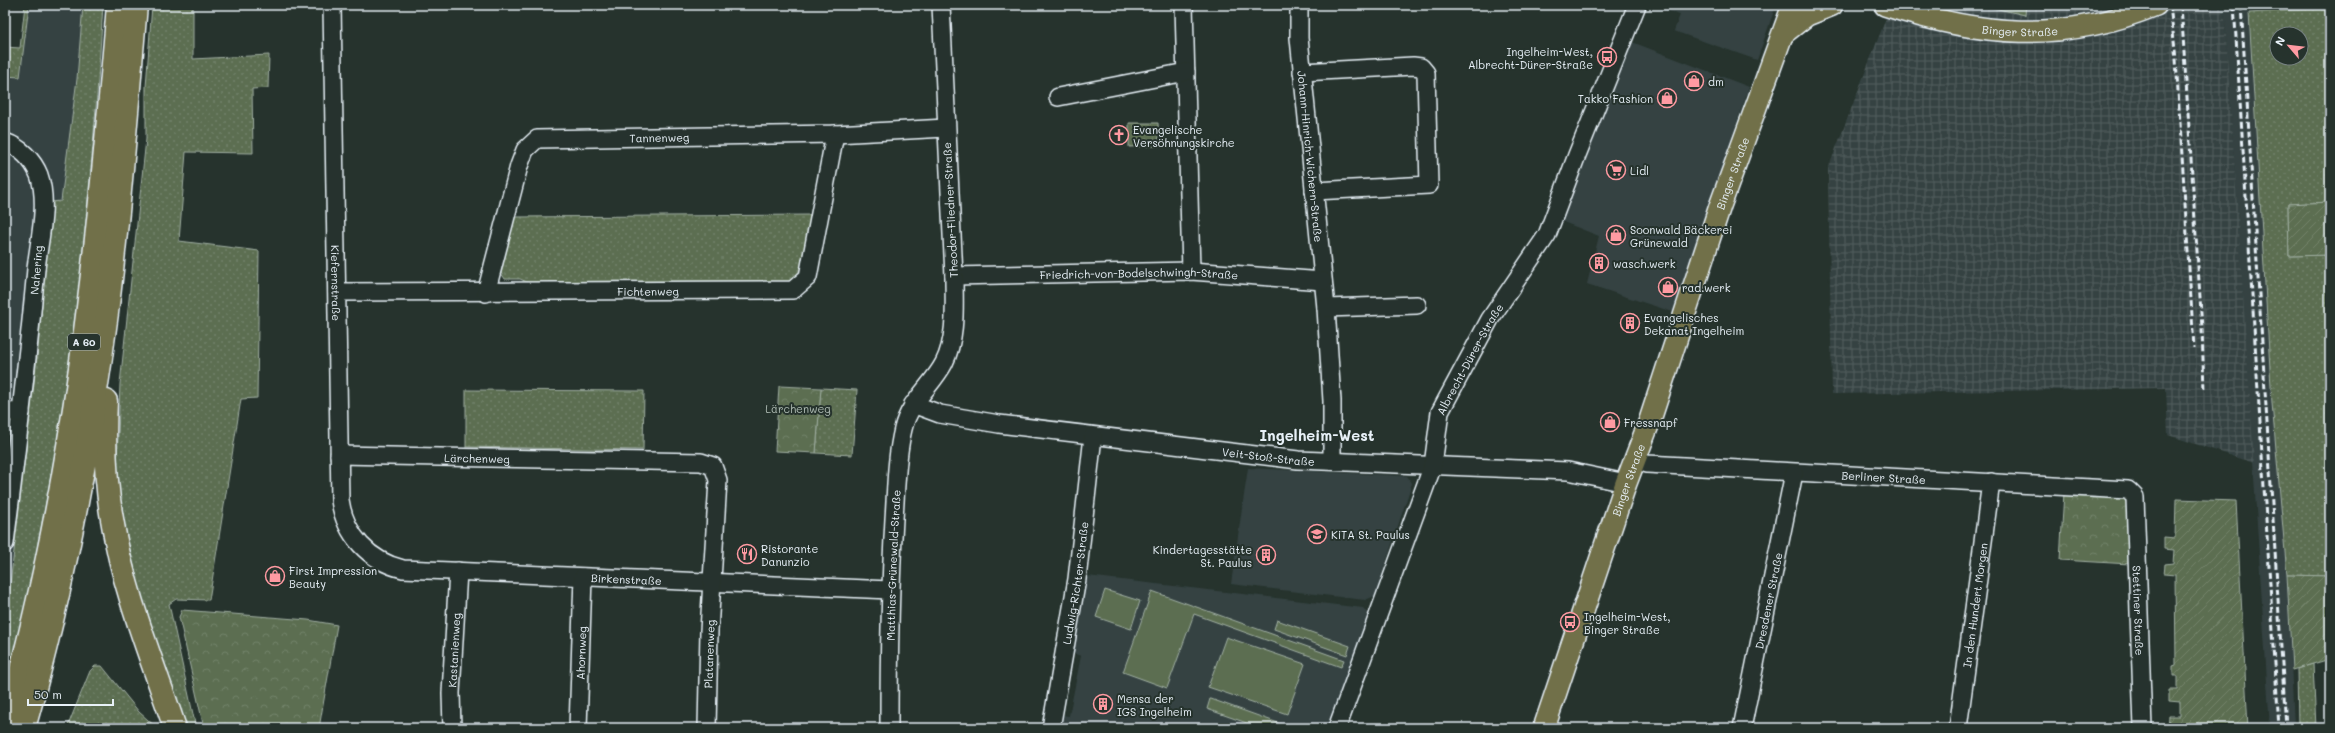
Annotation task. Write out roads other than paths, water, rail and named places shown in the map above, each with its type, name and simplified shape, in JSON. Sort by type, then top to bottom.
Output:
[{"type":"highway","name":"A 60","points":[[5,727],[35,613],[72,426],[88,309],[118,5]]},
{"type":"highway","name":"A 60","points":[[24,728],[54,616],[79,491],[99,370],[114,254],[136,5]]},
{"type":"highway","points":[[114,254],[105,445],[112,519],[131,598],[175,728]]},
{"type":"main road","name":"Binger Straße","points":[[1544,728],[1752,115],[1794,5]]},
{"type":"main road","points":[[1784,33],[1807,15],[1832,5]]},
{"type":"main road","name":"Binger Straße","points":[[1885,5],[1927,19],[1962,27],[2025,31],[2055,30],[2093,25],[2156,5]]},
{"type":"street","name":"Kiefernstraße","points":[[332,5],[339,456],[342,515],[355,538],[368,552]]},
{"type":"street","name":"Theodor-Fliedner-Straße","points":[[913,404],[942,367],[950,348],[954,316],[954,276],[941,5]]},
{"type":"street","points":[[1184,5],[1191,271]]},
{"type":"street","name":"Johann-Hinrich-Wichern-Straße","points":[[1299,5],[1302,72],[1326,308],[1332,400],[1332,461]]},
{"type":"street","name":"Albrecht-Dürer-Straße","points":[[1340,727],[1433,465],[1440,412],[1490,319],[1547,235],[1577,155],[1637,5]]},
{"type":"street","points":[[1302,72],[1413,66],[1421,67],[1426,73],[1429,185],[1314,191]]},
{"type":"street","points":[[1058,97],[1186,72]]},
{"type":"street","name":"Tannenweg","points":[[486,293],[519,166],[525,150],[537,139],[835,134],[946,128]]},
{"type":"street","name":"Fichtenweg","points":[[337,292],[486,293],[793,290],[808,277],[835,134]]},
{"type":"street","name":"Nahering","points":[[5,142],[22,151],[28,158],[39,175],[43,195],[13,412],[5,543]]},
{"type":"street","name":"Friedrich-von-Bodelschwingh-Straße","points":[[954,276],[1191,271],[1323,281]]},
{"type":"street","points":[[1326,308],[1417,305]]},
{"type":"street","name":"Veit-Stoß-Straße","points":[[913,404],[940,414],[1093,436],[1298,460],[1568,471],[1626,483]]},
{"type":"street","name":"Matthias-Grünewald-Straße","points":[[889,728],[890,590],[901,442],[904,423],[913,404]]},
{"type":"street","name":"Ludwig-Richter-Straße","points":[[1051,728],[1078,579],[1093,436]]},
{"type":"street","name":"Lärchenweg","points":[[339,456],[707,463],[715,468],[718,480],[712,581]]},
{"type":"street","name":"Berliner Straße","points":[[1635,459],[1647,464],[2128,490],[2132,493]]},
{"type":"street","name":"Dresdener Straße","points":[[1742,728],[1794,473]]},
{"type":"street","name":"In den Hundert Morgen","points":[[1958,728],[1991,482]]},
{"type":"street","name":"Stettiner Straße","points":[[2132,493],[2135,498],[2143,728]]},
{"type":"street","name":"Birkenstraße","points":[[368,552],[389,566],[403,569],[712,581],[890,590]]},
{"type":"street","name":"Kastanienweg","points":[[452,728],[451,693],[458,571]]},
{"type":"street","name":"Ahornweg","points":[[578,728],[584,577]]},
{"type":"street","name":"Platanenweg","points":[[707,728],[708,631],[712,581]]},
{"type":"railway","points":[[2170,5],[2176,59],[2194,348]]},
{"type":"railway","points":[[2181,5],[2202,328],[2204,391]]},
{"type":"railway","points":[[2234,5],[2279,728]]},
{"type":"railway","points":[[2241,5],[2286,728]]},
{"type":"place","name":"Ingelheim-West, Albrecht-Dürer-Straße","points":[[1607,57]]},
{"type":"place","name":"dm","points":[[1694,81]]},
{"type":"place","name":"Takko Fashion","points":[[1667,98]]},
{"type":"place","name":"Evangelische Versöhnungskirche","points":[[1119,135]]},
{"type":"place","name":"Lidl","points":[[1616,170]]},
{"type":"place","name":"Soonwald Bäckerei Grünewald","points":[[1616,235]]},
{"type":"place","name":"wasch.werk","points":[[1599,263]]},
{"type":"place","name":"rad.werk","points":[[1668,287]]},
{"type":"place","name":"Evangelisches Dekanat Ingelheim","points":[[1630,323]]},
{"type":"place","name":"Fressnapf","points":[[1610,422]]},
{"type":"place","name":"KiTA St. Paulus","points":[[1317,534]]},
{"type":"place","name":"Ristorante Danunzio","points":[[747,554]]},
{"type":"place","name":"Kindertagesstätte St. Paulus","points":[[1266,555]]},
{"type":"place","name":"First Impression Beauty","points":[[275,576]]},
{"type":"place","name":"Ingelheim-West, Binger Straße","points":[[1570,622]]},
{"type":"place","name":"Mensa der IGS Ingelheim","points":[[1103,704]]},
{"type":"district","name":"Ingelheim-West","points":[[1317,435]]}]
